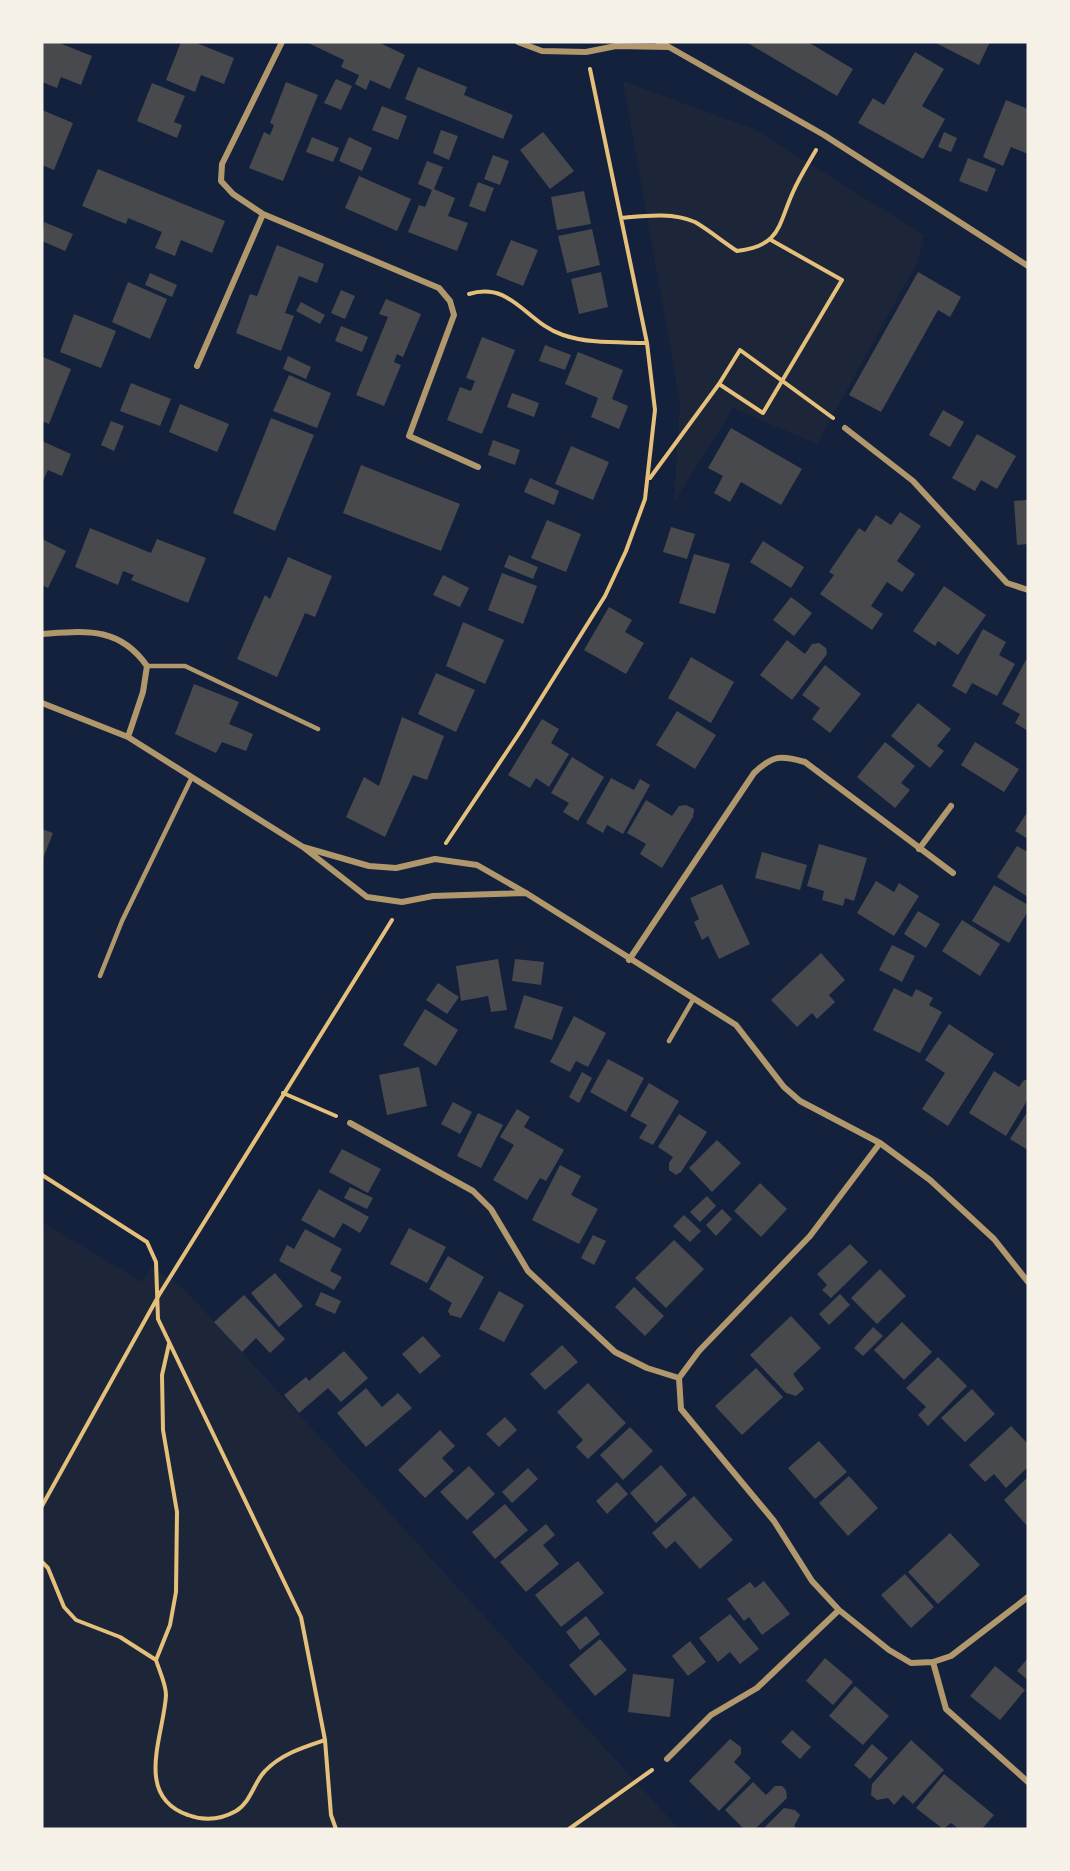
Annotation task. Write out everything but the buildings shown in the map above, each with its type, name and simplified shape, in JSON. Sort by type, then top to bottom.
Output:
[{"type":"street","points":[[282,42],[222,164],[221,181],[233,194],[263,214],[439,288],[450,301],[454,315],[409,436],[478,467]]},
{"type":"street","points":[[518,42],[542,51],[586,52],[616,46],[669,47]]},
{"type":"street","points":[[659,42],[824,135],[1028,266]]},
{"type":"street","points":[[197,366],[263,214]]},
{"type":"street","points":[[845,428],[913,482],[1007,583],[1028,590]]},
{"type":"street","points":[[42,634],[101,632],[124,641],[137,652],[147,666],[143,692],[128,737]]},
{"type":"street","points":[[42,703],[128,737],[303,847],[367,897],[402,902],[433,896],[526,893]]},
{"type":"street","points":[[628,960],[754,773],[768,760],[785,757],[805,762],[953,873]]},
{"type":"street","points":[[919,849],[951,807]]},
{"type":"street","points":[[303,847],[369,866],[396,868],[435,859],[477,865],[526,893],[628,960],[736,1025],[784,1087],[800,1101],[880,1143],[930,1180],[994,1239],[1028,1282]]},
{"type":"street","points":[[350,1123],[473,1191],[491,1209],[528,1271],[615,1352],[647,1368],[679,1378]]},
{"type":"street","points":[[880,1143],[810,1236],[699,1351],[679,1378],[681,1409],[774,1521],[812,1581],[839,1610],[889,1650],[911,1663],[933,1662],[951,1656],[1028,1597]]},
{"type":"street","points":[[668,1759],[711,1715],[757,1688],[839,1610]]},
{"type":"street","points":[[933,1662],[946,1709],[1028,1782]]},
{"type":"lane","points":[[147,666],[185,666],[318,729]]},
{"type":"lane","points":[[100,976],[122,921],[192,776]]},
{"type":"lane","points":[[669,1041],[693,998]]},
{"type":"path","points":[[435,859],[520,732],[605,596],[626,551],[645,499],[649,480],[655,410],[647,343],[586,52]]},
{"type":"path","points":[[621,218],[648,215],[676,217],[695,222],[737,251],[752,250],[771,240],[778,233],[793,191],[824,135]]},
{"type":"path","points":[[719,384],[763,413],[842,280],[771,240]]},
{"type":"path","points":[[469,294],[485,289],[499,292],[560,334],[589,342],[647,343]]},
{"type":"path","points":[[649,480],[719,384],[740,350],[845,428]]},
{"type":"path","points":[[42,1506],[159,1295],[402,902]]},
{"type":"path","points":[[283,1093],[350,1123]]},
{"type":"path","points":[[42,1175],[147,1242],[156,1263],[159,1295],[158,1319],[301,1617],[325,1740],[331,1815],[336,1829]]},
{"type":"path","points":[[156,1660],[171,1625],[176,1592],[177,1512],[162,1419],[162,1376],[169,1343]]},
{"type":"path","points":[[42,1562],[48,1568],[64,1607],[76,1620],[120,1637],[156,1660],[166,1691],[164,1719],[155,1759],[155,1782],[166,1802],[181,1812],[201,1820],[220,1817],[238,1810],[264,1771],[295,1751],[325,1740]]},
{"type":"path","points":[[569,1829],[668,1759]]},
{"type":"shaded area","points":[[623,81],[754,129],[924,235],[918,261],[817,444],[733,408],[674,502],[680,403]]},
{"type":"shaded area","points":[[42,1222],[142,1282],[151,1266],[186,1291],[679,1829],[42,1829]]}]
